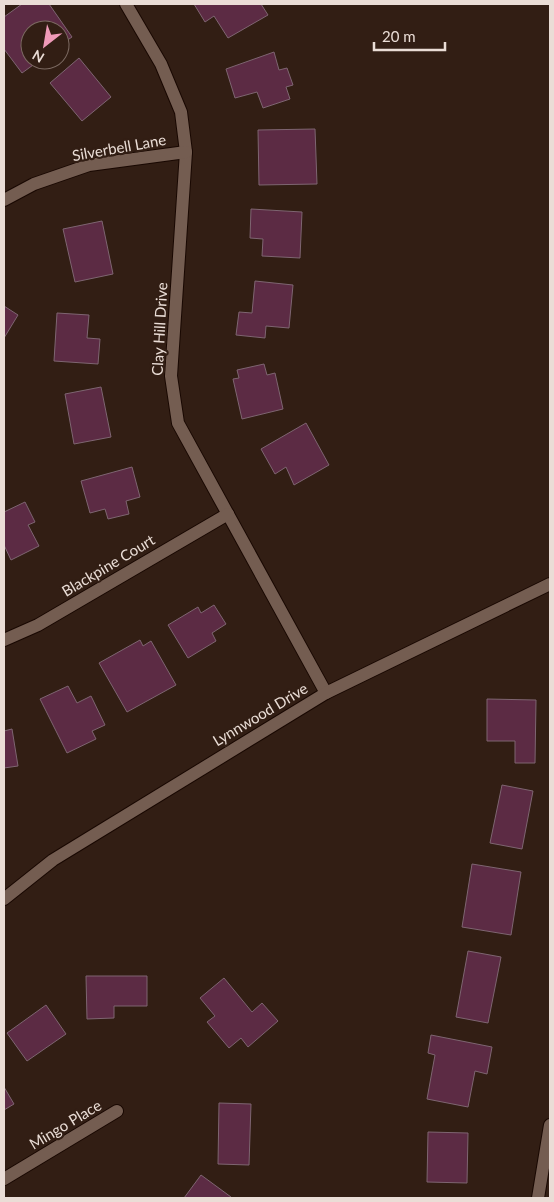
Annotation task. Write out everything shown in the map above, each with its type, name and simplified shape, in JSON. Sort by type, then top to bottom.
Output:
[{"type":"street","name":"Clay Hill Drive","points":[[126,4],[161,64],[181,112],[186,152],[171,376],[178,423],[326,693]]},
{"type":"street","name":"Silverbell Lane","points":[[4,200],[34,184],[89,165],[186,152]]},
{"type":"street","name":"Blackpine Court","points":[[4,640],[38,625],[228,514]]},
{"type":"street","name":"Lynnwood Drive","points":[[4,899],[53,860],[326,693],[550,584]]},
{"type":"street","name":"Mingo Place","points":[[4,1179],[117,1111]]},
{"type":"street","points":[[538,1198],[550,1125]]},
{"type":"building","points":[[22,4],[49,4],[60,20],[20,20],[20,70],[26,70],[22,73],[4,49],[4,17]]},
{"type":"building","points":[[194,4],[261,4],[268,15],[228,38],[214,16],[205,22]]},
{"type":"building","points":[[274,52],[279,70],[287,68],[293,85],[286,87],[290,99],[263,108],[257,92],[235,98],[226,69]]},
{"type":"building","points":[[79,58],[111,97],[82,121],[50,83],[65,70],[70,70],[70,66]]},
{"type":"building","points":[[315,129],[317,184],[259,185],[258,130]]},
{"type":"building","points":[[251,209],[302,212],[300,258],[262,256],[263,239],[250,238]]},
{"type":"building","points":[[102,221],[113,274],[75,282],[63,229]]},
{"type":"building","points":[[255,281],[293,285],[289,328],[266,326],[265,338],[236,335],[239,312],[252,313]]},
{"type":"building","points":[[4,306],[18,315],[4,338]]},
{"type":"building","points":[[57,313],[89,315],[87,338],[100,339],[98,364],[54,361]]},
{"type":"building","points":[[264,364],[267,375],[275,373],[283,409],[242,419],[233,379],[239,378],[237,370]]},
{"type":"building","points":[[101,387],[111,437],[74,444],[65,394]]},
{"type":"building","points":[[306,423],[329,465],[294,485],[286,467],[275,474],[261,449]]},
{"type":"building","points":[[132,467],[140,497],[126,501],[129,514],[108,519],[105,509],[90,513],[81,481]]},
{"type":"building","points":[[25,502],[35,522],[28,525],[39,546],[11,560],[4,545],[4,512]]},
{"type":"building","points":[[214,605],[226,624],[212,633],[216,641],[188,658],[168,625],[198,607],[201,613]]},
{"type":"building","points":[[140,640],[143,646],[151,641],[176,685],[127,712],[99,663]]},
{"type":"building","points":[[68,686],[77,703],[91,696],[105,725],[92,731],[96,739],[67,753],[40,699]]},
{"type":"building","points":[[487,699],[536,700],[535,763],[515,763],[515,741],[487,741]]},
{"type":"building","points":[[12,729],[18,766],[4,768],[4,731]]},
{"type":"building","points":[[502,785],[533,791],[522,849],[490,843]]},
{"type":"building","points":[[472,864],[521,872],[511,935],[462,927]]},
{"type":"building","points":[[468,951],[501,957],[488,1023],[456,1017]]},
{"type":"building","points":[[86,976],[147,976],[147,1006],[114,1006],[114,1018],[87,1019]]},
{"type":"building","points":[[224,978],[252,1012],[262,1003],[278,1021],[248,1047],[241,1038],[229,1048],[207,1022],[215,1016],[200,998]]},
{"type":"building","points":[[46,1005],[66,1034],[27,1061],[7,1033]]},
{"type":"building","points":[[431,1035],[492,1047],[487,1074],[475,1071],[468,1107],[427,1099],[435,1055],[428,1053]]},
{"type":"building","points":[[4,1087],[14,1104],[4,1110]]},
{"type":"building","points":[[219,1103],[251,1104],[249,1165],[218,1164]]},
{"type":"building","points":[[428,1132],[468,1133],[467,1183],[427,1182]]},
{"type":"building","points":[[201,1175],[231,1197],[184,1198]]}]
